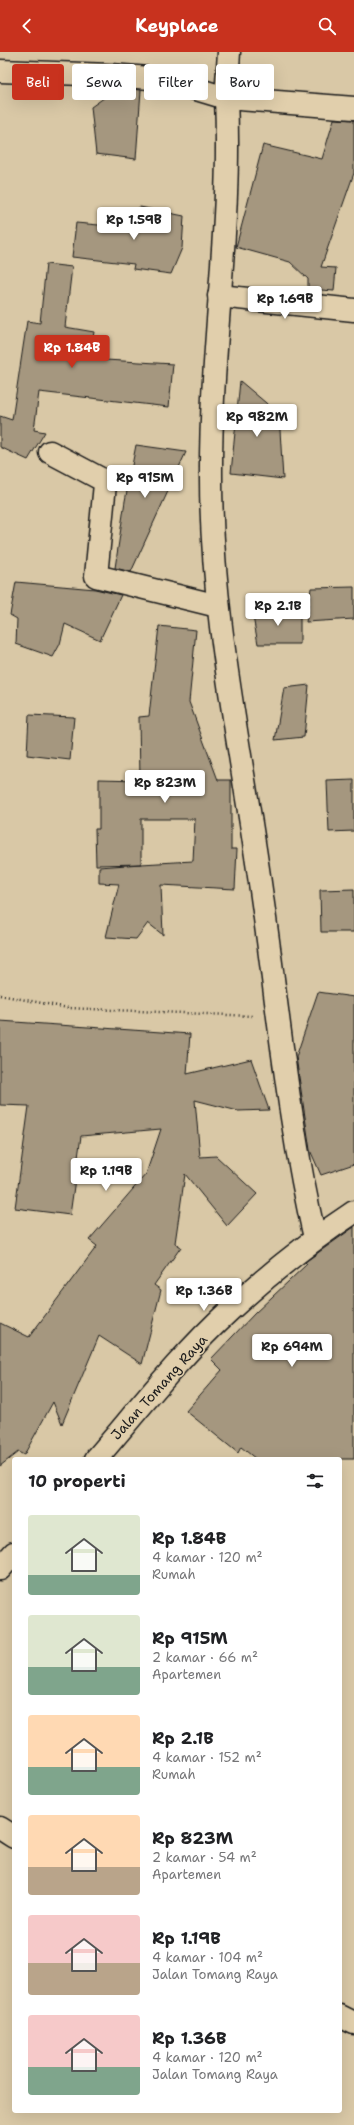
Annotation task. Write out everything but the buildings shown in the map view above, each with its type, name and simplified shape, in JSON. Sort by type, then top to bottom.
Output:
[{"type":"street","points":[[228,64],[229,52]]},
{"type":"street","points":[[0,71],[111,75],[163,79],[216,95]]},
{"type":"street","points":[[226,100],[227,165],[219,296],[211,479],[218,606],[261,890],[289,1102],[304,1189],[315,1238]]},
{"type":"street","points":[[252,100],[354,108]]},
{"type":"street","points":[[219,296],[354,310]]},
{"type":"street","points":[[50,452],[101,478],[104,484],[96,576],[218,606]]},
{"type":"street","name":"Jalan Tomang Raya","points":[[98,1457],[180,1361],[230,1310],[315,1238],[354,1212]]},
{"type":"street","points":[[0,1570],[12,1555]]},
{"type":"street","points":[[0,1828],[12,1836]]},
{"type":"street","points":[[342,2017],[354,2023]]},
{"type":"path","points":[[0,995],[68,1008],[278,1017]]}]
